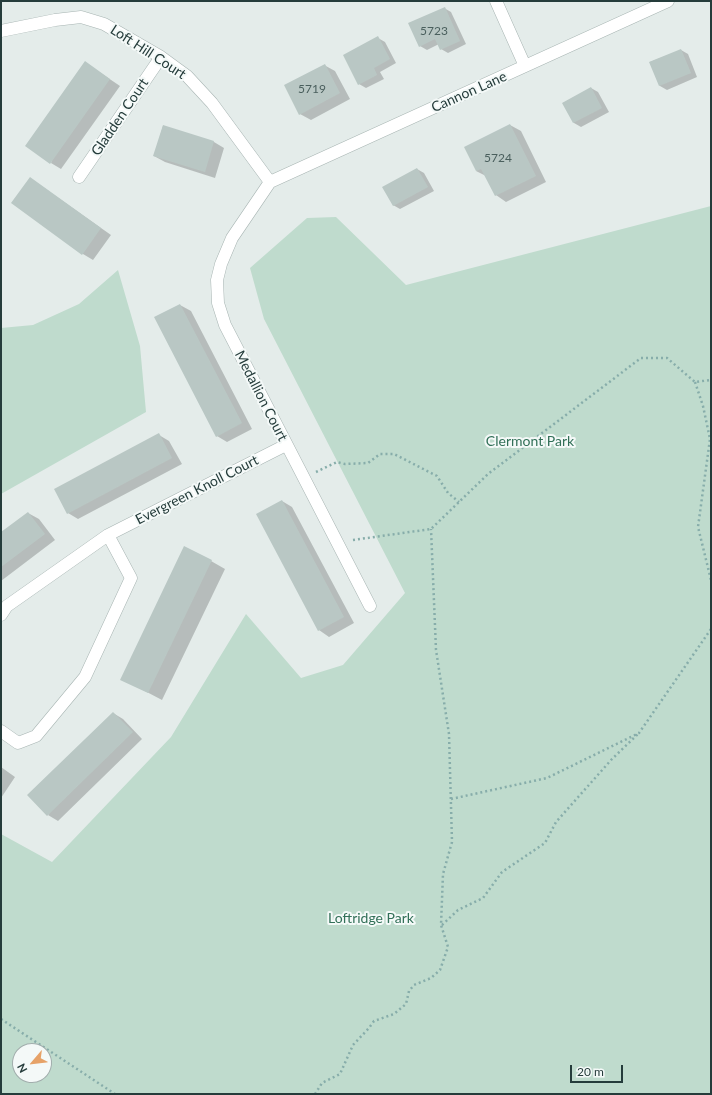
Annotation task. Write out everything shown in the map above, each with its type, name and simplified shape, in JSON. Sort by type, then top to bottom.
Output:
[{"type":"street","points":[[496,1],[525,66]]},
{"type":"street","name":"Cannon Lane","points":[[270,182],[668,1]]},
{"type":"street","name":"Loft Hill Court","points":[[1,31],[81,16],[104,24],[161,57],[187,76],[197,86],[270,182]]},
{"type":"street","name":"Gladden Court","points":[[79,177],[161,57]]},
{"type":"street","name":"Medallion Court","points":[[270,182],[232,238],[221,264],[217,290],[218,303],[225,325],[370,606]]},
{"type":"street","name":"Evergreen Knoll Court","points":[[1,615],[7,606],[108,535],[286,445]]},
{"type":"street","points":[[1,731],[18,743],[36,736],[84,677],[132,578],[108,535]]},
{"type":"path","points":[[337,542],[431,529],[488,474],[641,358],[667,358],[695,382],[703,406],[710,440],[698,527],[711,580]]},
{"type":"path","points":[[695,382],[711,380]]},
{"type":"path","points":[[304,477],[337,462],[345,464],[368,463],[380,454],[394,454],[437,476],[448,493],[459,502]]},
{"type":"path","points":[[316,1094],[322,1082],[340,1074],[353,1045],[374,1021],[394,1014],[406,1004],[409,991],[414,985],[431,978],[440,970],[448,947],[441,925],[443,874],[452,842],[451,799],[448,734],[436,650],[431,529]]},
{"type":"path","points":[[441,925],[458,910],[483,898],[502,872],[545,843],[556,822],[612,759],[639,732],[711,629]]},
{"type":"path","points":[[451,799],[547,778],[639,732]]},
{"type":"path","points":[[1,1019],[115,1094]]},
{"type":"green space","points":[[711,206],[711,1094],[1,1094],[1,834],[52,862],[171,737],[246,614],[301,678],[343,665],[405,593],[264,319],[250,268],[307,218],[336,217],[406,285]]},
{"type":"green space","points":[[118,270],[140,346],[146,412],[1,494],[1,328],[33,325],[79,304]]},
{"type":"building","points":[[445,7],[460,41],[440,50],[435,39],[419,47],[408,23]]},
{"type":"building","points":[[378,36],[390,59],[374,68],[377,75],[358,85],[343,55]]},
{"type":"building","points":[[681,49],[691,73],[659,86],[649,62]]},
{"type":"building","points":[[85,61],[110,79],[50,164],[25,146]]},
{"type":"building","points":[[325,64],[340,93],[299,115],[284,85]]},
{"type":"building","points":[[591,87],[602,108],[573,123],[562,103]]},
{"type":"building","points":[[510,124],[536,176],[495,196],[481,169],[476,171],[464,147]]},
{"type":"building","points":[[163,125],[214,141],[205,172],[153,156]]},
{"type":"building","points":[[417,168],[428,187],[393,206],[382,187]]},
{"type":"building","points":[[30,177],[101,228],[82,255],[11,203]]},
{"type":"building","points":[[180,304],[242,423],[216,437],[154,317]]},
{"type":"building","points":[[159,433],[172,458],[67,514],[54,489]]},
{"type":"building","points":[[282,500],[344,617],[318,631],[256,514]]},
{"type":"building","points":[[28,512],[45,534],[1,567],[1,532]]},
{"type":"building","points":[[184,546],[212,560],[148,693],[120,680]]},
{"type":"building","points":[[113,712],[133,732],[47,816],[27,795]]},
{"type":"park label","name":"Clermont Park","points":[[530,441]]},
{"type":"park label","name":"Loftridge Park","points":[[371,918]]}]
